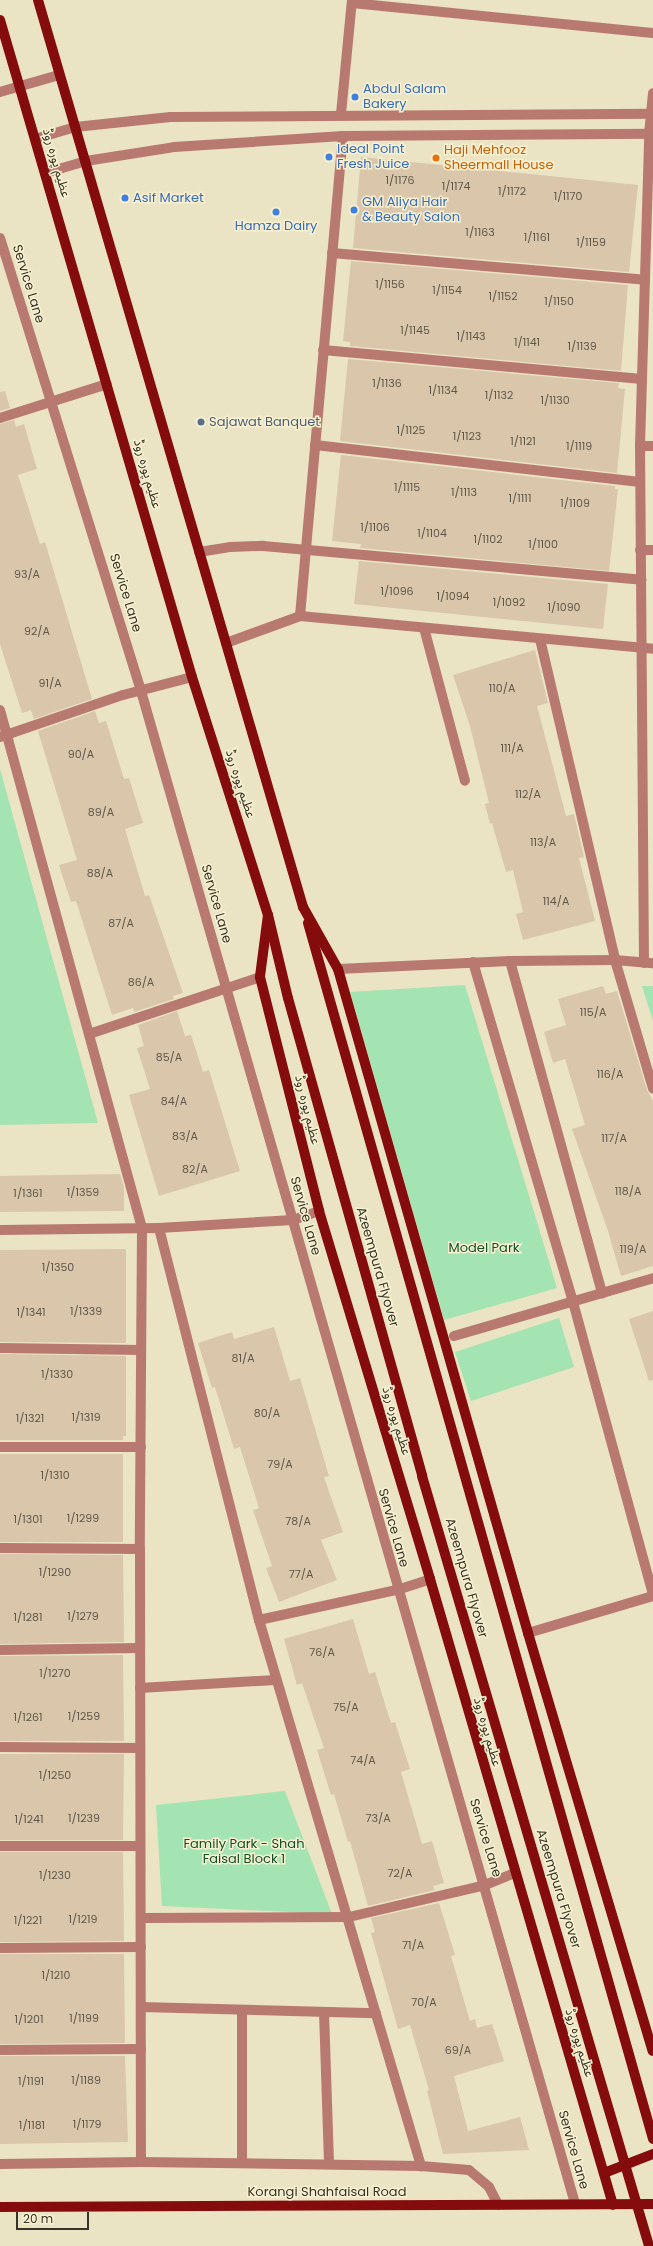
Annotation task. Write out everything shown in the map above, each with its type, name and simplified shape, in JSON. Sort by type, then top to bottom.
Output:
[{"type":"main road","name":"عظیم پورہ روڈ","points":[[38,0],[304,907],[338,969],[528,1633],[653,2051]]},
{"type":"main road","name":"عظیم پورہ روڈ","points":[[0,20],[192,677],[268,915],[260,977],[319,1211],[430,1579],[613,2205]]},
{"type":"main road","name":"Azeempura Flyover","points":[[304,907],[326,993],[466,1472],[653,2138]]},
{"type":"main road","name":"Azeempura Flyover","points":[[268,915],[288,998],[425,1483],[649,2246]]},
{"type":"main road","points":[[604,2173],[653,2154]]},
{"type":"main road","name":"Korangi Shahfaisal Road","points":[[0,2207],[653,2204]]},
{"type":"street","points":[[341,114],[352,1],[653,33]]},
{"type":"street","points":[[0,92],[60,76]]},
{"type":"street","points":[[338,969],[510,961],[615,960],[648,963],[648,850],[642,750],[640,446],[642,379],[648,341],[644,280],[653,93]]},
{"type":"street","points":[[35,139],[75,127],[170,116],[341,114],[652,114]]},
{"type":"street","points":[[45,173],[86,161],[174,148],[343,136],[651,134]]},
{"type":"street","points":[[300,616],[343,136]]},
{"type":"street","name":"Service Lane","points":[[0,238],[141,691],[398,1590],[485,1885],[575,2204]]},
{"type":"street","points":[[332,253],[644,280]]},
{"type":"street","points":[[323,350],[642,379]]},
{"type":"street","points":[[0,418],[107,384]]},
{"type":"street","points":[[315,445],[640,482]]},
{"type":"street","points":[[640,446],[653,446]]},
{"type":"street","points":[[199,552],[230,547],[263,546],[641,580]]},
{"type":"street","points":[[640,550],[653,550]]},
{"type":"street","points":[[226,643],[300,616],[653,649]]},
{"type":"street","points":[[424,628],[465,781]]},
{"type":"street","points":[[540,639],[615,960],[653,1088]]},
{"type":"street","points":[[4,736],[141,691],[192,677]]},
{"type":"street","points":[[0,710],[4,736],[89,1034],[142,1228],[140,1549],[141,2162]]},
{"type":"street","points":[[642,750],[653,750]]},
{"type":"street","points":[[510,961],[602,1293]]},
{"type":"street","points":[[473,962],[573,1302],[653,1595],[528,1633]]},
{"type":"street","points":[[89,1034],[225,987],[260,977]]},
{"type":"street","points":[[0,1230],[159,1228],[293,1220],[319,1211]]},
{"type":"street","points":[[159,1228],[259,1620],[349,1918],[421,2166]]},
{"type":"street","points":[[454,1336],[653,1278]]},
{"type":"street","points":[[0,1348],[141,1350]]},
{"type":"street","points":[[0,1446],[141,1447]]},
{"type":"street","points":[[0,1548],[140,1549]]},
{"type":"street","points":[[259,1620],[398,1590],[430,1579]]},
{"type":"street","points":[[0,1650],[140,1648]]},
{"type":"street","points":[[140,1688],[276,1680]]},
{"type":"street","points":[[0,1746],[140,1748]]},
{"type":"street","points":[[0,1846],[140,1846]]},
{"type":"street","points":[[141,1918],[349,1918],[485,1885],[515,1874]]},
{"type":"street","points":[[0,1948],[141,1947]]},
{"type":"street","points":[[141,2007],[376,2013]]},
{"type":"street","points":[[242,2010],[242,2163]]},
{"type":"street","points":[[324,2012],[329,2164]]},
{"type":"street","points":[[0,2050],[141,2050]]},
{"type":"street","points":[[0,2164],[141,2162],[421,2166],[469,2170],[489,2187],[498,2205]]},
{"type":"green space","points":[[0,769],[98,1123],[0,1125]]},
{"type":"green space","name":"Model Park","points":[[465,985],[557,1288],[444,1320],[350,992]]},
{"type":"green space","points":[[642,986],[653,986],[653,1021]]},
{"type":"green space","points":[[559,1318],[574,1367],[471,1401],[455,1352]]},
{"type":"green space","name":"Family Park - Shah Faisal Block 1","points":[[285,1791],[332,1914],[162,1906],[156,1805]]},
{"type":"building","points":[[361,157],[638,185],[629,272],[353,248]]},
{"type":"building","points":[[351,261],[628,285],[621,371],[350,346],[350,342],[343,341]]},
{"type":"building","points":[[348,359],[619,383],[618,388],[625,389],[617,473],[340,441]]},
{"type":"building","points":[[5,391],[10,408],[0,411],[0,392]]},
{"type":"building","points":[[14,420],[16,427],[24,424],[37,469],[18,475],[40,544],[45,542],[92,699],[34,719],[31,710],[22,713],[0,644],[0,424]]},
{"type":"building","points":[[341,455],[615,486],[615,489],[618,489],[609,571],[360,548],[361,544],[332,541]]},
{"type":"building","points":[[359,561],[608,584],[603,629],[354,604]]},
{"type":"building","points":[[535,650],[548,703],[537,706],[566,816],[574,814],[584,857],[579,858],[595,921],[523,940],[516,914],[523,912],[513,870],[506,872],[492,823],[490,824],[485,804],[489,803],[470,726],[453,675]]},
{"type":"building","points":[[95,711],[99,723],[106,721],[124,779],[129,778],[143,823],[125,829],[145,896],[149,895],[183,993],[173,996],[174,999],[134,1012],[133,1008],[112,1015],[76,901],[71,902],[59,865],[77,860],[38,731]]},
{"type":"building","points":[[603,986],[606,994],[617,991],[647,1090],[653,1101],[653,1266],[621,1276],[608,1231],[572,1129],[585,1125],[565,1059],[553,1063],[544,1032],[566,1025],[558,999]]},
{"type":"building","points":[[177,1011],[185,1036],[191,1035],[203,1072],[209,1070],[240,1171],[159,1196],[129,1095],[150,1089],[137,1048],[144,1046],[138,1025]]},
{"type":"building","points":[[120,1174],[124,1187],[124,1211],[0,1212],[0,1176]]},
{"type":"building","points":[[126,1249],[126,1343],[0,1342],[0,1250]]},
{"type":"building","points":[[653,1311],[653,1380],[649,1381],[629,1319]]},
{"type":"building","points":[[274,1327],[290,1381],[300,1378],[329,1476],[324,1477],[343,1532],[321,1540],[337,1580],[279,1602],[266,1568],[272,1566],[253,1510],[259,1508],[240,1447],[234,1449],[215,1387],[212,1388],[198,1343],[232,1332],[234,1339]]},
{"type":"building","points":[[0,1354],[126,1356],[126,1436],[123,1436],[123,1440],[0,1440]]},
{"type":"building","points":[[0,1454],[123,1454],[123,1542],[0,1542]]},
{"type":"building","points":[[0,1554],[123,1555],[124,1642],[0,1644]]},
{"type":"building","points":[[353,1619],[369,1674],[375,1672],[391,1723],[395,1722],[410,1769],[401,1772],[422,1844],[432,1841],[444,1883],[433,1886],[435,1890],[368,1906],[350,1841],[348,1842],[334,1794],[331,1795],[317,1750],[324,1748],[302,1683],[297,1685],[284,1639]]},
{"type":"building","points":[[123,1655],[124,1741],[0,1741],[0,1656]]},
{"type":"building","points":[[0,1754],[124,1754],[123,1840],[0,1840]]},
{"type":"building","points":[[0,1852],[123,1852],[124,1941],[0,1942]]},
{"type":"building","points":[[439,1903],[455,1955],[451,1956],[470,2021],[475,2019],[477,2028],[492,2024],[504,2061],[454,2076],[468,2131],[520,2117],[529,2150],[443,2154],[427,2091],[429,2090],[410,2025],[398,2029],[371,1933],[375,1932],[371,1918]]},
{"type":"building","points":[[0,1954],[124,1954],[125,2043],[0,2044]]},
{"type":"building","points":[[0,2056],[125,2056],[128,2142],[0,2144]]},
{"type":"place","name":"Abdul Salam Bakery","points":[[355,97]]},
{"type":"place","name":"Ideal Point Fresh Juice","points":[[329,157]]},
{"type":"place","name":"Haji Mehfooz Sheermall House","points":[[436,158]]},
{"type":"place","name":"Asif Market","points":[[125,198]]},
{"type":"place","name":"GM Aliya Hair & Beauty Salon","points":[[354,210]]},
{"type":"place","name":"Hamza Dairy","points":[[276,212]]},
{"type":"place","name":"Sajawat Banquet","points":[[201,422]]}]
